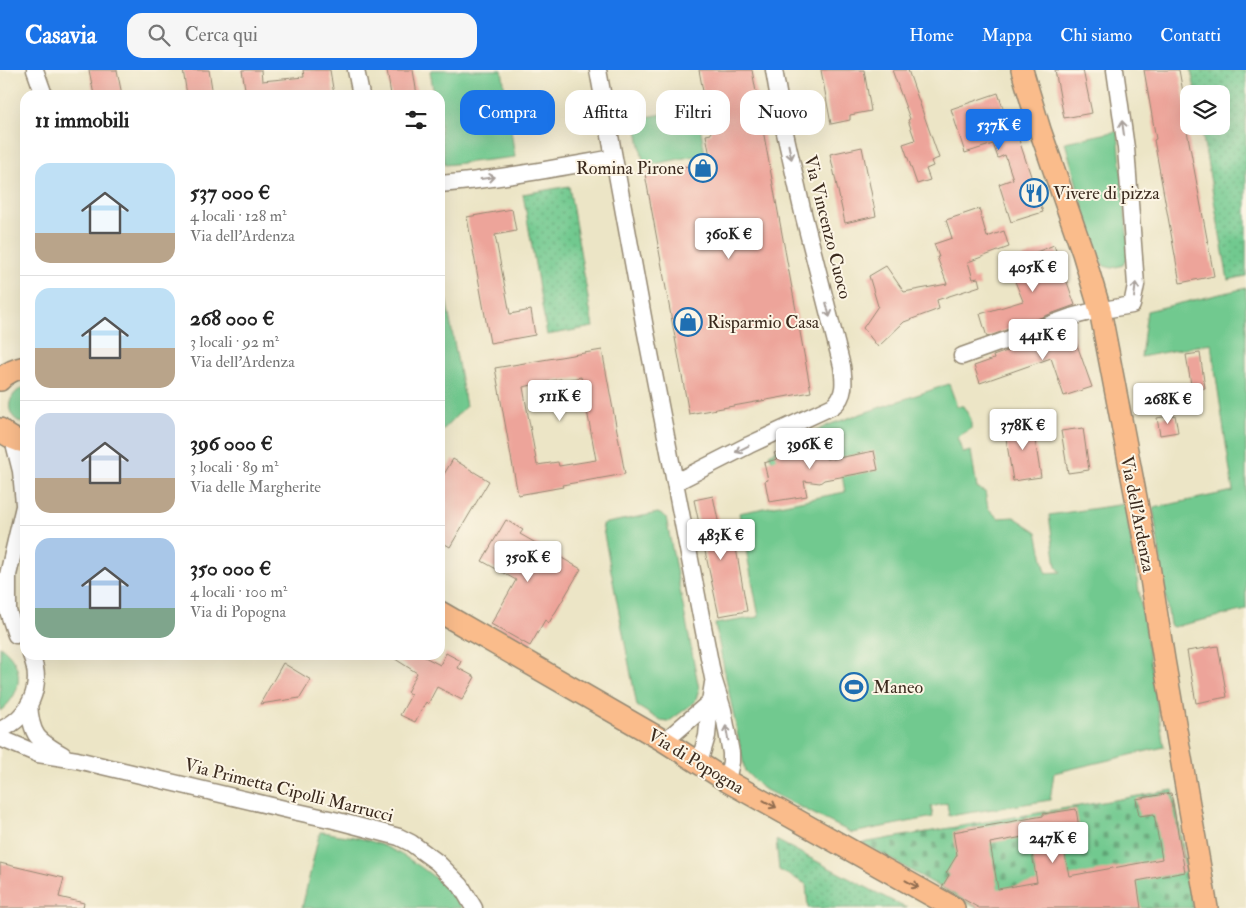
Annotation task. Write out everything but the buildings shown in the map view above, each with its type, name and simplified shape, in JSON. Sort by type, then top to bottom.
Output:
[{"type":"main road","name":"Via dell'Ardenza","points":[[1022,70],[1040,130],[1083,252],[1100,310],[1148,560],[1207,908]]},
{"type":"main road","points":[[0,357],[20,364]]},
{"type":"main road","points":[[0,380],[20,368]]},
{"type":"main road","name":"Via di Popogna","points":[[445,615],[664,741],[727,781],[954,908]]},
{"type":"street","points":[[35,70],[42,90]]},
{"type":"street","points":[[356,70],[360,90]]},
{"type":"street","points":[[598,70],[645,328],[713,678],[723,710],[730,748],[731,762],[727,781]]},
{"type":"street","name":"Via Vincenzo Cuoco","points":[[676,482],[833,406],[838,403],[843,392],[842,366],[803,213],[785,133],[774,70]]},
{"type":"street","points":[[962,356],[1074,316],[1132,305],[1136,285],[1126,148],[1115,70]]},
{"type":"street","points":[[445,183],[545,170],[614,158]]},
{"type":"street","points":[[8,435],[20,468]]},
{"type":"street","points":[[20,524],[8,575],[8,611],[20,640]]},
{"type":"street","points":[[0,590],[8,575]]},
{"type":"street","points":[[0,626],[20,640]]},
{"type":"street","points":[[0,730],[16,721],[29,704],[36,682],[33,660]]},
{"type":"street","points":[[699,763],[707,736],[713,678]]},
{"type":"street","points":[[664,741],[710,702]]},
{"type":"street","name":"Via Primetta Cipolli Marrucci","points":[[29,704],[33,729],[39,740],[67,758]]},
{"type":"street","name":"Via Primetta Cipolli Marrucci","points":[[0,738],[38,754],[67,758],[399,837],[411,843],[437,862],[461,886],[474,908]]},
{"type":"green space","points":[[432,70],[502,70],[505,90],[460,90],[460,135],[512,135],[515,157],[445,165],[445,90],[433,90],[430,71]]},
{"type":"green space","points":[[1191,70],[1246,70],[1246,276],[1228,280],[1203,135],[1230,135],[1230,85],[1194,85]]},
{"type":"green space","points":[[656,115],[656,135],[702,135],[705,154],[644,166],[638,135],[646,135],[646,117]]},
{"type":"green space","points":[[1118,131],[1129,255],[1123,265],[1112,268],[1104,266],[1095,250],[1065,142]]},
{"type":"green space","points":[[569,186],[593,327],[547,335],[523,194]]},
{"type":"green space","points":[[1246,288],[1246,610],[1173,627],[1170,625],[1153,508],[1233,491],[1211,343],[1141,357],[1147,311]]},
{"type":"green space","points":[[445,294],[466,406],[445,428]]},
{"type":"green space","points":[[949,384],[957,406],[963,406],[971,419],[971,429],[957,437],[963,453],[971,451],[977,488],[985,492],[988,508],[998,518],[1014,517],[1037,532],[1046,573],[1061,572],[1056,566],[1049,515],[1125,504],[1164,747],[1054,773],[1050,800],[949,816],[947,803],[931,807],[933,817],[852,833],[762,788],[745,771],[715,624],[759,617],[739,513],[845,492],[839,458],[829,440],[801,444],[802,451],[780,476],[769,454],[828,425]]},
{"type":"green space","points":[[20,389],[20,422],[10,412],[11,400]]},
{"type":"green space","points":[[658,513],[666,517],[699,689],[695,702],[668,722],[661,721],[637,706],[602,524]]},
{"type":"green space","points":[[0,646],[14,661],[18,678],[14,696],[0,711]]},
{"type":"green space","points":[[1173,790],[1193,908],[977,908],[862,843]]},
{"type":"green space","points":[[320,832],[362,839],[394,851],[434,877],[455,898],[462,908],[302,908]]},
{"type":"green space","points":[[776,840],[907,908],[808,908],[806,884],[779,870]]},
{"type":"place","name":"Romina Pirone","points":[[703,168]]},
{"type":"place","name":"Vivere di pizza","points":[[1034,193]]},
{"type":"place","name":"Risparmio Casa","points":[[688,322]]},
{"type":"place","name":"Maneo","points":[[854,687]]}]
